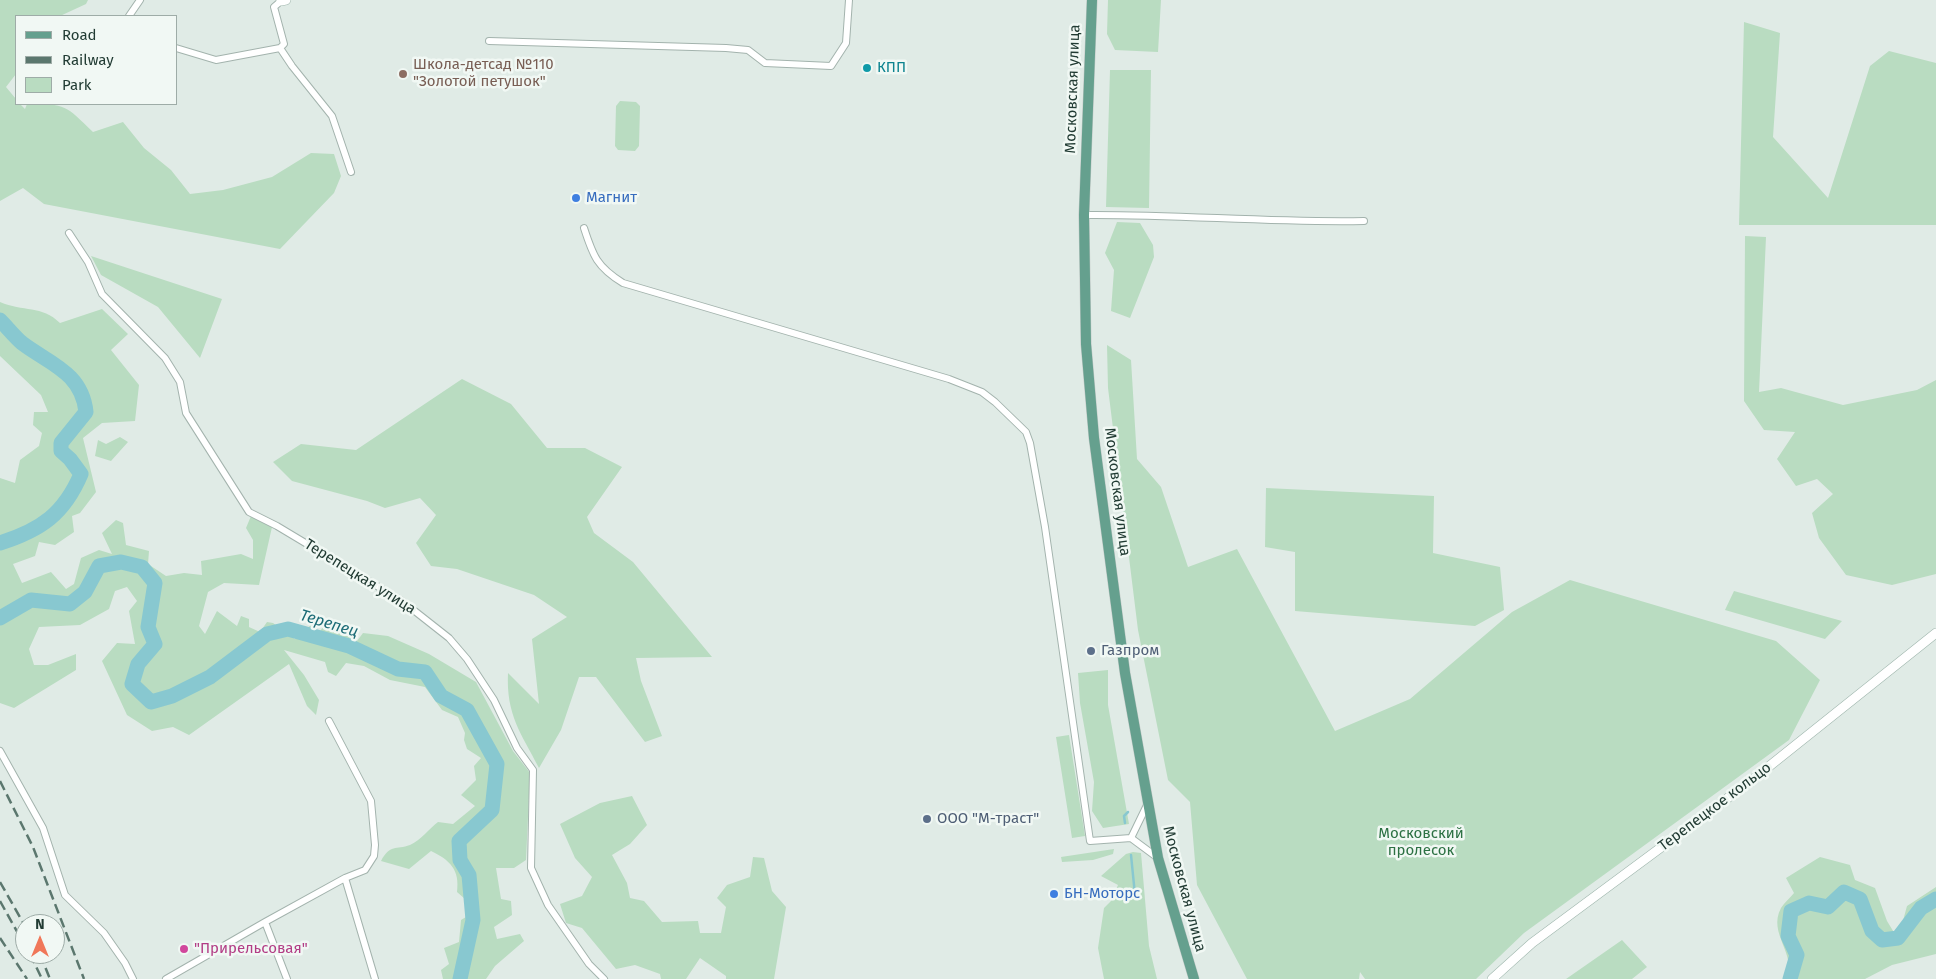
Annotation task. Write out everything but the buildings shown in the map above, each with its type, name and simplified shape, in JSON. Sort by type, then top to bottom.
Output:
[{"type":"main road","name":"Московская улица","points":[[1092,0],[1084,215],[1086,344],[1094,438],[1125,673],[1158,858],[1194,979]]},
{"type":"street","points":[[130,15],[140,0]]},
{"type":"street","points":[[178,49],[216,60],[280,48],[284,44],[274,7],[282,0]]},
{"type":"street","points":[[489,42],[726,48],[748,50],[765,63],[831,66],[846,43],[849,0]]},
{"type":"street","points":[[280,48],[332,116],[351,172]]},
{"type":"street","points":[[1084,215],[1214,217],[1299,222],[1364,221]]},
{"type":"street","points":[[584,228],[598,264],[623,283],[949,378],[982,392],[1026,432],[1045,527],[1090,842],[1131,838],[1158,858]]},
{"type":"street","name":"Терепецкая улица","points":[[68,233],[88,262],[102,294],[164,358],[180,382],[186,413],[249,512],[277,526],[402,601],[449,638],[466,659],[494,700],[518,748],[533,770],[531,868],[548,905],[590,964],[604,979]]},
{"type":"street","name":"Терепецкое кольцо","points":[[1492,979],[1532,943],[1752,780],[1936,633]]},
{"type":"street","points":[[166,979],[345,878],[365,870],[374,856],[375,845],[371,802],[329,721]]},
{"type":"street","points":[[0,751],[43,828],[66,895],[104,933],[125,963],[133,979]]},
{"type":"street","points":[[1131,838],[1148,803]]},
{"type":"street","points":[[345,878],[375,979]]},
{"type":"street","points":[[265,922],[287,979]]},
{"type":"green space","points":[[0,0],[88,0],[86,4],[62,15],[15,15],[15,75],[6,87],[15,98],[15,105],[21,105],[25,109],[27,105],[50,105],[64,108],[70,111],[93,132],[123,122],[144,148],[171,170],[190,194],[223,190],[272,177],[311,153],[334,154],[341,176],[334,193],[280,249],[44,204],[23,188],[0,201]]},
{"type":"green space","points":[[1108,0],[1161,0],[1158,52],[1115,50],[1107,34]]},
{"type":"green space","points":[[1744,22],[1780,33],[1773,137],[1828,198],[1870,66],[1889,51],[1936,63],[1936,225],[1739,225]]},
{"type":"green space","points":[[1110,70],[1151,70],[1149,208],[1106,207]]},
{"type":"green space","points":[[620,101],[636,102],[640,106],[639,146],[635,151],[618,150],[615,146],[616,106]]},
{"type":"green space","points":[[1117,222],[1140,223],[1153,245],[1154,257],[1130,318],[1111,311],[1114,270],[1105,253]]},
{"type":"green space","points":[[1745,236],[1766,237],[1759,392],[1781,388],[1843,405],[1917,390],[1936,380],[1936,574],[1892,585],[1846,575],[1819,538],[1812,513],[1833,494],[1817,479],[1796,486],[1777,459],[1795,432],[1764,430],[1744,401]]},
{"type":"green space","points":[[91,256],[222,299],[200,358],[158,307],[101,275]]},
{"type":"green space","points":[[0,302],[39,311],[53,317],[60,323],[102,309],[128,334],[111,350],[139,385],[135,421],[102,423],[83,438],[96,492],[80,513],[72,516],[74,532],[55,545],[39,542],[35,556],[13,564],[22,583],[51,572],[66,589],[74,584],[81,558],[99,550],[112,554],[102,533],[116,520],[123,523],[126,545],[149,551],[148,564],[166,576],[184,573],[202,575],[201,561],[241,554],[253,559],[253,540],[246,528],[251,516],[272,527],[259,585],[224,583],[208,592],[199,626],[205,634],[217,611],[237,626],[241,616],[249,619],[249,627],[260,632],[267,622],[273,623],[295,639],[312,624],[312,643],[323,627],[351,634],[357,641],[363,633],[388,636],[429,654],[476,682],[513,751],[530,773],[526,860],[514,868],[496,868],[501,899],[511,901],[512,915],[494,927],[497,939],[520,934],[524,941],[495,966],[486,979],[443,979],[441,970],[449,964],[444,948],[459,942],[461,920],[466,917],[465,899],[457,892],[457,878],[448,862],[431,851],[409,869],[381,861],[390,850],[414,843],[438,822],[453,824],[475,806],[461,795],[476,780],[474,766],[481,758],[467,749],[464,740],[465,733],[458,717],[442,710],[425,687],[390,680],[364,666],[346,663],[336,676],[328,672],[325,662],[284,650],[304,675],[319,700],[316,715],[307,706],[289,664],[189,735],[173,727],[152,731],[127,715],[102,661],[117,643],[135,644],[129,611],[137,601],[127,587],[115,591],[109,609],[80,625],[39,627],[29,649],[34,665],[48,665],[76,654],[76,670],[14,708],[0,703],[0,478],[15,483],[20,460],[39,446],[42,433],[33,425],[34,412],[48,412],[41,395],[0,356]]},
{"type":"green space","name":"Московский пролесок","points":[[1107,345],[1131,360],[1137,459],[1161,487],[1188,567],[1237,549],[1335,731],[1410,699],[1512,612],[1570,580],[1776,641],[1820,680],[1789,740],[1524,933],[1476,979],[1365,979],[1360,972],[1359,979],[1247,979],[1197,885],[1190,802],[1168,780],[1138,630],[1108,388]]},
{"type":"green space","points":[[462,379],[511,404],[547,448],[585,448],[622,467],[587,517],[594,533],[633,562],[712,657],[636,658],[641,681],[662,736],[645,742],[596,677],[579,677],[561,730],[539,768],[512,712],[509,701],[508,673],[539,704],[532,639],[567,617],[534,595],[457,569],[431,566],[416,543],[436,515],[420,498],[385,508],[367,501],[292,481],[273,462],[301,444],[356,450]]},
{"type":"green space","points":[[120,437],[128,442],[111,461],[95,456],[98,440],[106,444]]},
{"type":"green space","points":[[1266,488],[1434,496],[1433,553],[1500,567],[1504,610],[1475,626],[1295,611],[1295,552],[1265,547]]},
{"type":"green space","points":[[1734,591],[1842,621],[1825,639],[1725,610]]},
{"type":"green space","points":[[1108,670],[1108,705],[1129,824],[1103,828],[1092,811],[1094,782],[1080,703],[1078,673]]},
{"type":"green space","points":[[1069,735],[1085,836],[1072,838],[1056,737]]},
{"type":"green space","points":[[632,796],[647,825],[630,844],[612,855],[627,883],[630,898],[644,901],[662,922],[698,921],[700,933],[721,933],[726,907],[717,898],[727,885],[750,877],[753,857],[764,858],[772,891],[786,907],[774,979],[726,979],[726,976],[700,958],[686,979],[661,979],[660,974],[635,965],[616,969],[582,928],[566,923],[560,904],[582,896],[592,877],[575,858],[560,824],[600,803]]},
{"type":"green space","points":[[1114,849],[1113,854],[1093,860],[1062,862],[1061,857]]},
{"type":"green space","points":[[1133,852],[1141,853],[1149,946],[1157,979],[1104,979],[1098,948],[1104,908],[1111,901],[1118,885],[1101,876],[1126,854]]},
{"type":"green space","points":[[1820,857],[1850,865],[1855,880],[1875,888],[1887,921],[1898,939],[1907,906],[1936,887],[1936,954],[1892,965],[1865,979],[1786,979],[1789,970],[1788,961],[1778,927],[1778,917],[1781,908],[1794,893],[1786,878]]},
{"type":"green space","points":[[1622,940],[1647,967],[1632,979],[1566,979]]},
{"type":"waterway","name":"Терепец","points":[[0,320],[22,343],[53,363],[71,378],[83,398],[86,412],[61,443],[61,451],[70,459],[81,474],[67,500],[50,519],[28,532],[0,543]]},
{"type":"waterway","name":"Терепец","points":[[0,618],[31,600],[70,604],[85,592],[99,566],[121,562],[142,567],[155,583],[148,627],[155,644],[138,664],[132,684],[151,702],[172,696],[210,677],[267,634],[288,629],[349,646],[398,669],[425,672],[441,696],[467,710],[497,764],[492,810],[459,841],[460,860],[469,875],[473,920],[460,979]]},
{"type":"waterway","points":[[1125,823],[1124,816],[1128,812]]},
{"type":"waterway","points":[[1131,855],[1135,895]]},
{"type":"waterway","name":"Терепец","points":[[1790,979],[1797,955],[1788,936],[1791,911],[1809,903],[1828,907],[1844,892],[1860,899],[1872,931],[1882,940],[1898,938],[1921,908],[1936,899]]},
{"type":"railway","points":[[0,781],[33,847],[84,979]]},
{"type":"railway","points":[[0,882],[18,914]]},
{"type":"railway","points":[[0,901],[15,928]]},
{"type":"railway","points":[[0,938],[27,979]]},
{"type":"railway","points":[[35,964],[42,979]]},
{"type":"railway","points":[[44,964],[50,979]]},
{"type":"place","name":"КПП","points":[[867,68]]},
{"type":"place","name":"Школа-детсад №110 \"Золотой петушок\"","points":[[403,74]]},
{"type":"place","name":"Магнит","points":[[576,198]]},
{"type":"place","name":"Газпром","points":[[1091,651]]},
{"type":"place","name":"ООО \"М-траст\"","points":[[927,819]]},
{"type":"place","name":"БН-Моторс","points":[[1054,894]]},
{"type":"place","name":"\"Прирельсовая\"","points":[[184,949]]}]
